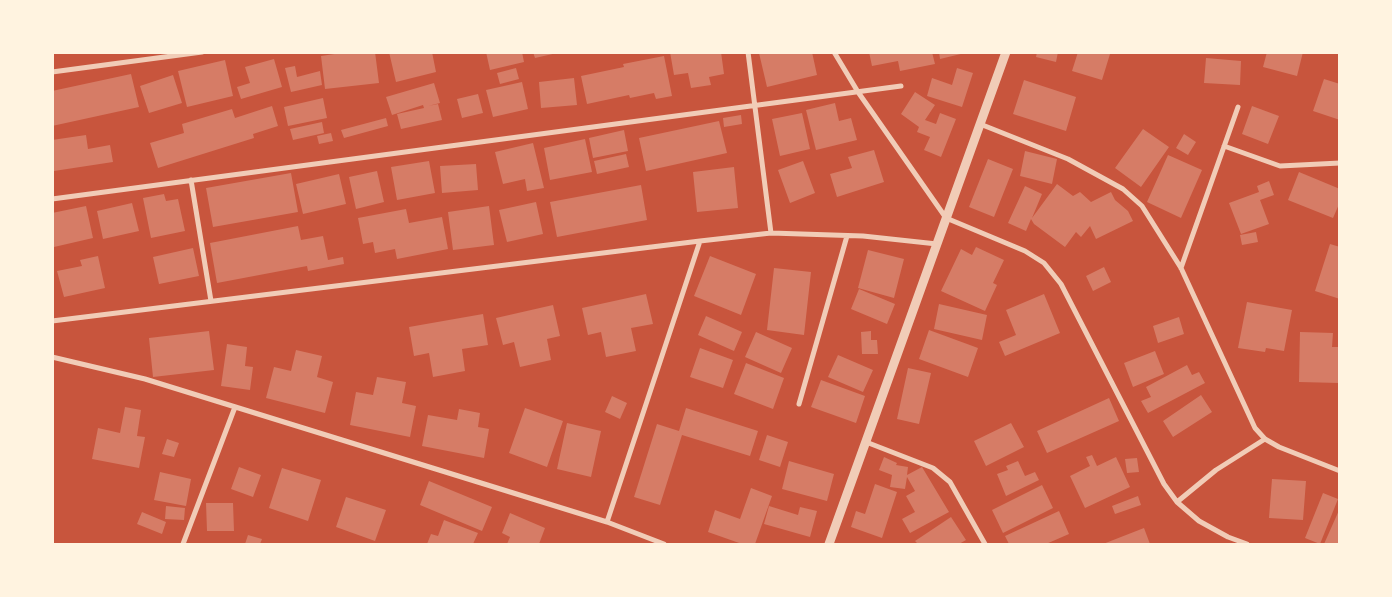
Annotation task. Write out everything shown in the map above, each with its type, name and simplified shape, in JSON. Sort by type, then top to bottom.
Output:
[{"type":"street","points":[[52,72],[202,52]]},
{"type":"street","points":[[748,52],[771,234]]},
{"type":"street","points":[[834,52],[858,92],[946,218],[1025,251],[1044,263],[1061,284],[1164,484],[1177,502],[1199,521],[1228,537],[1247,544]]},
{"type":"street","points":[[829,544],[1006,52]]},
{"type":"street","points":[[52,199],[901,86]]},
{"type":"street","points":[[1181,268],[1238,107]]},
{"type":"street","points":[[980,124],[1068,159],[1123,189],[1142,206],[1181,268],[1255,428],[1265,440],[1279,447],[1340,470]]},
{"type":"street","points":[[1224,146],[1280,166],[1340,163]]},
{"type":"street","points":[[191,180],[211,301]]},
{"type":"street","points":[[52,321],[700,240],[771,234],[847,236],[937,244]]},
{"type":"street","points":[[799,404],[847,236]]},
{"type":"street","points":[[607,522],[700,240]]},
{"type":"street","points":[[52,357],[146,380],[235,407],[607,522],[664,544]]},
{"type":"street","points":[[183,544],[235,407]]},
{"type":"street","points":[[1177,502],[1216,470],[1265,440]]},
{"type":"street","points":[[866,442],[933,468],[950,482],[985,544]]},
{"type":"building","points":[[348,52],[375,52],[379,83],[325,89],[321,56]]},
{"type":"building","points":[[389,52],[432,52],[436,72],[396,82]]},
{"type":"building","points":[[486,52],[522,52],[524,62],[490,70]]},
{"type":"building","points":[[533,52],[557,52],[557,53],[535,58]]},
{"type":"building","points":[[670,52],[721,52],[724,74],[709,77],[711,85],[691,88],[688,73],[674,75]]},
{"type":"building","points":[[812,52],[817,75],[767,87],[759,53]]},
{"type":"building","points":[[869,52],[932,52],[935,64],[900,71],[898,61],[872,66]]},
{"type":"building","points":[[939,52],[965,52],[965,53],[940,59]]},
{"type":"building","points":[[1037,52],[1058,52],[1056,62],[1036,57]]},
{"type":"building","points":[[1078,52],[1104,52],[1110,54],[1102,80],[1072,71]]},
{"type":"building","points":[[1267,52],[1303,52],[1297,76],[1263,67]]},
{"type":"building","points":[[664,56],[672,96],[656,99],[654,93],[630,98],[629,95],[587,104],[581,76],[624,67],[623,64]]},
{"type":"building","points":[[1206,58],[1241,61],[1240,85],[1204,83]]},
{"type":"building","points":[[274,59],[282,87],[241,99],[237,87],[250,83],[245,67]]},
{"type":"building","points":[[225,60],[233,96],[187,107],[178,71]]},
{"type":"building","points":[[295,66],[297,77],[320,71],[322,85],[291,92],[285,68]]},
{"type":"building","points":[[516,68],[519,79],[500,84],[497,73]]},
{"type":"building","points":[[957,68],[973,73],[962,107],[927,96],[932,78],[952,85]]},
{"type":"building","points":[[131,74],[139,107],[52,126],[52,91]]},
{"type":"building","points":[[173,75],[182,103],[149,113],[140,86]]},
{"type":"building","points":[[574,78],[577,105],[541,108],[539,82]]},
{"type":"building","points":[[1324,79],[1340,84],[1340,120],[1313,111]]},
{"type":"building","points":[[1024,80],[1076,97],[1066,131],[1013,114]]},
{"type":"building","points":[[522,82],[528,109],[493,117],[486,90]]},
{"type":"building","points":[[434,83],[440,103],[428,106],[438,104],[442,120],[401,129],[397,114],[424,108],[423,105],[392,115],[386,97]]},
{"type":"building","points":[[915,92],[935,105],[925,120],[936,124],[940,113],[956,119],[941,157],[924,150],[930,137],[917,132],[919,127],[901,114]]},
{"type":"building","points":[[478,94],[483,113],[462,118],[457,99]]},
{"type":"building","points":[[323,98],[327,118],[288,126],[284,107]]},
{"type":"building","points":[[835,103],[839,121],[851,118],[857,140],[816,150],[806,110]]},
{"type":"building","points":[[272,106],[278,126],[253,134],[254,138],[158,168],[150,143],[184,133],[182,124],[232,109],[235,118]]},
{"type":"building","points":[[1252,106],[1279,116],[1268,144],[1242,134]]},
{"type":"building","points":[[802,113],[810,149],[780,156],[772,119]]},
{"type":"building","points":[[741,115],[742,124],[724,127],[723,118]]},
{"type":"building","points":[[386,118],[388,126],[344,138],[341,130]]},
{"type":"building","points":[[719,121],[727,153],[646,171],[639,138]]},
{"type":"building","points":[[322,122],[324,133],[293,140],[290,129]]},
{"type":"building","points":[[1143,129],[1169,147],[1141,187],[1115,168]]},
{"type":"building","points":[[624,130],[628,151],[593,158],[589,138]]},
{"type":"building","points":[[331,133],[333,141],[319,144],[317,136]]},
{"type":"building","points":[[1184,134],[1196,142],[1188,155],[1176,148]]},
{"type":"building","points":[[86,135],[88,149],[110,145],[113,162],[54,171],[52,140]]},
{"type":"building","points":[[585,139],[592,172],[550,180],[544,148]]},
{"type":"building","points":[[533,143],[544,188],[527,191],[525,179],[503,184],[495,152]]},
{"type":"building","points":[[874,150],[884,182],[837,197],[830,174],[852,168],[848,157]]},
{"type":"building","points":[[1025,151],[1057,159],[1052,184],[1020,176]]},
{"type":"building","points":[[626,154],[629,167],[597,174],[594,161]]},
{"type":"building","points":[[1168,155],[1202,170],[1181,218],[1147,202]]},
{"type":"building","points":[[988,159],[1013,169],[994,217],[969,207]]},
{"type":"building","points":[[429,161],[435,193],[397,200],[391,167]]},
{"type":"building","points":[[803,161],[815,193],[790,203],[778,170]]},
{"type":"building","points":[[476,164],[478,190],[442,193],[440,166]]},
{"type":"building","points":[[734,167],[738,208],[697,212],[693,172]]},
{"type":"building","points":[[377,171],[384,202],[356,209],[349,177]]},
{"type":"building","points":[[1299,172],[1340,189],[1340,202],[1333,218],[1288,200]]},
{"type":"building","points":[[291,173],[298,212],[213,227],[206,188]]},
{"type":"building","points":[[339,174],[346,204],[303,214],[296,184]]},
{"type":"building","points":[[1269,181],[1274,195],[1260,200],[1269,224],[1241,234],[1229,203],[1259,192],[1257,186]]},
{"type":"building","points":[[1057,184],[1073,196],[1080,192],[1091,202],[1111,192],[1115,200],[1128,211],[1133,221],[1096,239],[1090,226],[1081,237],[1076,232],[1065,247],[1034,224],[1031,219],[1026,231],[1008,223],[1025,186],[1042,194],[1032,218]]},
{"type":"building","points":[[641,185],[647,220],[557,237],[550,202]]},
{"type":"building","points":[[164,194],[166,201],[178,199],[185,231],[151,238],[143,198]]},
{"type":"building","points":[[536,202],[543,234],[507,242],[499,210]]},
{"type":"building","points":[[132,203],[139,231],[103,239],[97,211]]},
{"type":"building","points":[[86,206],[93,238],[54,247],[52,239],[52,213]]},
{"type":"building","points":[[489,206],[494,245],[453,250],[448,212]]},
{"type":"building","points":[[406,209],[409,223],[442,217],[448,249],[397,259],[395,249],[375,253],[373,242],[363,244],[358,218]]},
{"type":"building","points":[[298,226],[301,240],[323,236],[328,260],[343,257],[344,264],[308,271],[307,266],[217,283],[210,243]]},
{"type":"building","points":[[1256,232],[1258,242],[1242,245],[1240,235]]},
{"type":"building","points":[[1330,244],[1340,247],[1340,299],[1315,291]]},
{"type":"building","points":[[976,247],[1004,260],[993,283],[997,285],[985,311],[941,291],[961,249],[972,255]]},
{"type":"building","points":[[193,248],[199,276],[159,284],[153,257]]},
{"type":"building","points":[[868,250],[904,259],[894,298],[858,288]]},
{"type":"building","points":[[98,256],[105,288],[64,297],[57,271],[82,266],[80,260]]},
{"type":"building","points":[[710,256],[756,274],[741,315],[694,296]]},
{"type":"building","points":[[1104,267],[1111,282],[1093,291],[1086,276]]},
{"type":"building","points":[[774,268],[811,272],[804,335],[767,330]]},
{"type":"building","points":[[859,289],[895,304],[887,324],[851,309]]},
{"type":"building","points":[[646,294],[653,324],[631,328],[636,351],[606,357],[601,332],[588,335],[582,308]]},
{"type":"building","points":[[1044,294],[1060,333],[1005,356],[999,342],[1016,335],[1006,310]]},
{"type":"building","points":[[1247,302],[1292,310],[1284,351],[1266,348],[1265,352],[1238,348]]},
{"type":"building","points":[[939,304],[987,315],[982,340],[934,329]]},
{"type":"building","points":[[553,305],[560,336],[547,339],[551,360],[520,367],[514,342],[503,345],[496,318]]},
{"type":"building","points":[[483,314],[488,345],[462,349],[465,371],[433,377],[429,353],[414,356],[409,327]]},
{"type":"building","points":[[706,316],[742,332],[734,351],[698,335]]},
{"type":"building","points":[[1179,317],[1184,334],[1158,343],[1153,326]]},
{"type":"building","points":[[929,330],[978,348],[968,377],[919,359]]},
{"type":"building","points":[[209,331],[214,370],[153,377],[149,338]]},
{"type":"building","points":[[871,331],[871,340],[877,340],[878,354],[862,354],[861,332]]},
{"type":"building","points":[[756,332],[792,348],[781,373],[745,357]]},
{"type":"building","points":[[1300,332],[1333,333],[1332,347],[1340,347],[1339,383],[1299,382]]},
{"type":"building","points":[[227,344],[247,347],[245,366],[253,367],[250,390],[221,386]]},
{"type":"building","points":[[700,348],[733,360],[723,388],[690,377]]},
{"type":"building","points":[[296,350],[322,356],[317,377],[333,382],[325,413],[266,398],[274,367],[291,371]]},
{"type":"building","points":[[1155,351],[1164,374],[1133,387],[1124,363]]},
{"type":"building","points":[[838,355],[873,370],[863,392],[828,377]]},
{"type":"building","points":[[746,363],[784,378],[773,409],[734,394]]},
{"type":"building","points":[[1187,365],[1192,375],[1199,372],[1205,383],[1148,413],[1141,401],[1151,397],[1146,387]]},
{"type":"building","points":[[908,368],[931,373],[919,424],[897,419]]},
{"type":"building","points":[[377,377],[406,382],[402,403],[416,406],[410,437],[350,425],[356,392],[373,395]]},
{"type":"building","points":[[821,380],[865,396],[856,423],[811,407]]},
{"type":"building","points":[[1201,395],[1212,412],[1173,437],[1163,421]]},
{"type":"building","points":[[612,396],[627,403],[620,419],[605,412]]},
{"type":"building","points":[[1109,398],[1119,421],[1047,453],[1037,431]]},
{"type":"building","points":[[125,407],[141,410],[137,436],[145,437],[139,468],[92,459],[98,428],[120,433]]},
{"type":"building","points":[[525,408],[563,421],[547,467],[509,453]]},
{"type":"building","points":[[686,408],[758,431],[750,456],[682,435],[660,505],[634,497],[657,424],[679,431]]},
{"type":"building","points":[[459,409],[480,413],[478,427],[489,429],[484,458],[422,446],[428,415],[457,420]]},
{"type":"building","points":[[567,423],[601,431],[591,477],[557,469]]},
{"type":"building","points":[[1011,423],[1024,447],[986,466],[974,441]]},
{"type":"building","points":[[767,435],[788,442],[780,467],[759,460]]},
{"type":"building","points":[[167,439],[179,443],[174,457],[162,454]]},
{"type":"building","points":[[1092,455],[1097,466],[1116,457],[1130,487],[1085,508],[1070,476],[1090,466],[1086,457]]},
{"type":"building","points":[[884,457],[897,463],[896,465],[908,467],[907,475],[922,467],[949,512],[910,533],[902,519],[915,512],[906,496],[915,491],[907,477],[905,489],[890,487],[892,475],[879,470]]},
{"type":"building","points":[[1137,458],[1139,472],[1127,473],[1125,459]]},
{"type":"building","points":[[789,461],[834,474],[827,501],[782,489]]},
{"type":"building","points":[[1018,461],[1025,476],[1035,472],[1039,480],[1006,496],[997,474],[1008,470],[1006,466]]},
{"type":"building","points":[[239,467],[261,475],[253,497],[231,489]]},
{"type":"building","points":[[282,468],[321,480],[308,521],[269,508]]},
{"type":"building","points":[[160,472],[191,479],[186,506],[154,500]]},
{"type":"building","points":[[1272,479],[1306,481],[1303,520],[1269,518]]},
{"type":"building","points":[[429,481],[492,507],[482,531],[420,505]]},
{"type":"building","points":[[875,484],[897,492],[882,538],[851,527],[856,511],[865,514]]},
{"type":"building","points":[[1042,485],[1053,508],[1003,533],[992,510]]},
{"type":"building","points":[[751,488],[772,496],[755,544],[742,544],[708,532],[715,510],[740,519]]},
{"type":"building","points":[[1323,493],[1338,499],[1320,544],[1305,538]]},
{"type":"building","points":[[1138,496],[1141,505],[1115,514],[1112,506]]},
{"type":"building","points":[[346,497],[386,510],[375,541],[336,527]]},
{"type":"building","points":[[206,503],[233,503],[234,531],[207,531]]},
{"type":"building","points":[[166,506],[185,508],[184,520],[165,519]]},
{"type":"building","points":[[769,506],[798,515],[800,507],[817,511],[810,537],[764,524]]},
{"type":"building","points":[[1340,508],[1340,544],[1324,544]]},
{"type":"building","points":[[1059,511],[1069,534],[1046,544],[1009,544],[1005,536]]},
{"type":"building","points":[[142,512],[166,522],[162,534],[137,524]]},
{"type":"building","points":[[510,513],[545,528],[539,544],[507,544],[510,537],[502,533]]},
{"type":"building","points":[[951,517],[966,540],[959,544],[918,544],[915,541]]},
{"type":"building","points":[[444,520],[478,533],[473,544],[427,544],[431,534],[438,536]]},
{"type":"building","points":[[1144,528],[1150,544],[1103,544]]},
{"type":"building","points":[[248,535],[262,539],[260,544],[245,544]]}]
